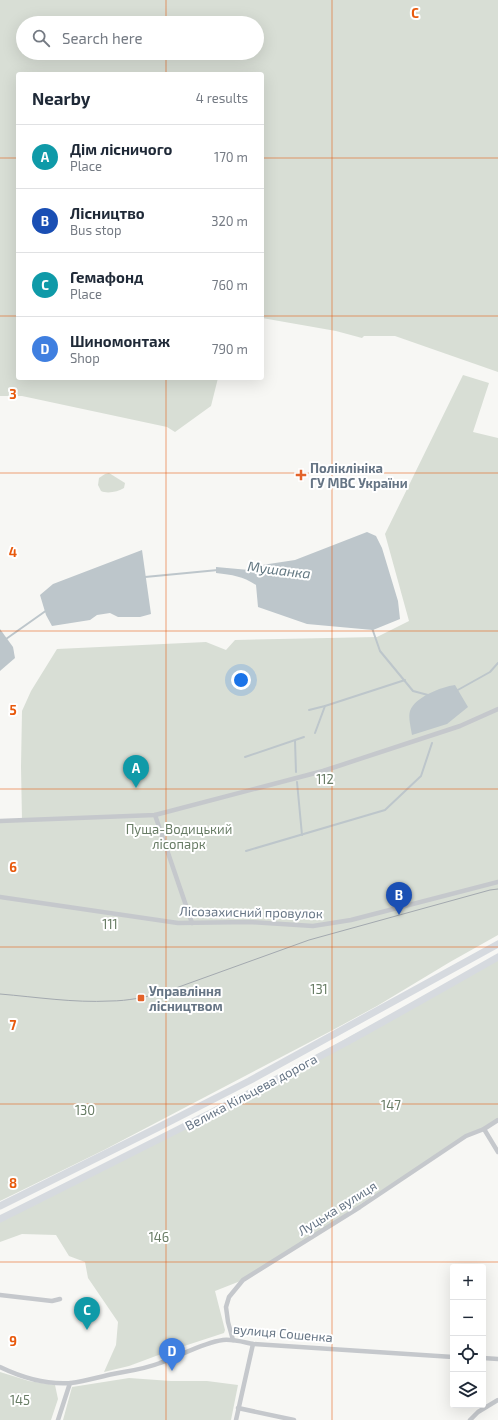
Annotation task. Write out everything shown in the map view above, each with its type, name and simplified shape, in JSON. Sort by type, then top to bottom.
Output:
[{"type":"main road","name":"Велика Кільцева дорога","points":[[0,1206],[249,1081],[498,944]]},
{"type":"main road","name":"Велика Кільцева дорога","points":[[0,1219],[261,1087],[352,1039],[498,957]]},
{"type":"street","points":[[0,821],[155,815],[323,771],[460,726],[498,710]]},
{"type":"street","points":[[155,815],[192,923]]},
{"type":"street","name":"Лісозахисний провулок","points":[[0,897],[178,923],[250,922],[313,926],[351,920],[498,882]]},
{"type":"street","name":"Луцька вулиця","points":[[232,1340],[226,1307],[229,1297],[243,1280],[360,1208],[466,1136],[484,1129],[498,1120]]},
{"type":"street","points":[[484,1129],[498,1152]]},
{"type":"street","points":[[0,1296],[52,1301],[60,1299]]},
{"type":"street","name":"вулиця Сошенка","points":[[0,1367],[17,1375],[29,1378],[70,1383],[141,1369],[212,1342],[224,1340],[253,1344],[450,1356]]},
{"type":"street","points":[[236,1420],[253,1344]]},
{"type":"street","points":[[486,1358],[498,1359]]},
{"type":"street","points":[[58,1420],[70,1383]]},
{"type":"street","points":[[470,1420],[478,1412],[498,1400]]},
{"type":"street","points":[[238,1408],[294,1420]]},
{"type":"green space","points":[[0,0],[498,0],[498,372],[395,336],[364,336],[362,338],[336,331],[264,318],[264,72],[16,72],[16,380],[218,380],[211,406],[175,432],[167,427],[22,396],[0,396]]},
{"type":"green space","points":[[463,375],[489,383],[473,432],[498,438],[498,935],[377,1006],[331,1031],[104,1150],[0,1201],[0,821],[22,820],[22,711],[31,691],[57,649],[206,642],[226,650],[235,640],[377,637],[409,621],[385,534]]},
{"type":"green space","points":[[109,473],[125,483],[124,488],[119,491],[112,492],[101,491],[98,485],[99,478]]},
{"type":"green space","points":[[498,957],[498,1120],[466,1136],[243,1280],[215,1291],[225,1330],[224,1333],[129,1366],[104,1372],[116,1345],[118,1322],[88,1278],[85,1262],[69,1256],[56,1235],[22,1234],[0,1242],[0,1219],[164,1137]]},
{"type":"green space","name":"145","points":[[0,1372],[29,1381],[55,1385],[58,1399],[51,1420],[0,1420]]},
{"type":"green space","points":[[129,1378],[171,1381],[207,1381],[238,1385],[231,1420],[63,1420],[72,1387]]},
{"type":"water","points":[[367,532],[376,536],[382,548],[398,601],[400,619],[373,630],[307,624],[258,607],[256,585],[237,576],[216,573],[216,567],[249,570],[262,565],[295,560]]},
{"type":"water","points":[[142,550],[151,614],[140,617],[118,617],[110,613],[97,615],[90,620],[52,626],[46,615],[40,595],[53,584]]},
{"type":"water","points":[[0,629],[13,647],[15,658],[0,671]]},
{"type":"water","points":[[455,685],[468,707],[447,724],[412,735],[409,716],[410,711],[417,701],[443,688]]},
{"type":"waterway","name":"Мушанка","points":[[145,577],[218,570]]},
{"type":"waterway","name":"Мушанка","points":[[6,639],[47,610]]},
{"type":"waterway","name":"Мушанка","points":[[372,628],[380,651],[413,691],[428,695]]},
{"type":"waterway","name":"Мушанка","points":[[456,691],[490,672],[498,663]]},
{"type":"waterway","points":[[315,733],[325,706],[405,680]]},
{"type":"waterway","points":[[309,710],[325,706]]},
{"type":"waterway","points":[[245,757],[304,737]]},
{"type":"waterway","points":[[295,741],[296,772]]},
{"type":"waterway","points":[[246,851],[385,810],[421,776],[432,743]]},
{"type":"waterway","points":[[297,782],[302,835]]},
{"type":"tram line","points":[[0,994],[96,1001],[123,1000],[149,996],[162,993],[309,940],[498,889]]},
{"type":"place","name":"Поліклініка ГУ МВС України","points":[[301,475]]},
{"type":"place","name":"Дім лісничого","points":[[136,788]]},
{"type":"place","name":"Лісництво","points":[[399,915]]},
{"type":"place","name":"Управління лісництвом","points":[[141,998]]},
{"type":"place","name":"Гемафонд","points":[[87,1330]]},
{"type":"place","name":"Шиномонтаж","points":[[172,1371]]},
{"type":"park label","name":"112","points":[[325,779]]},
{"type":"park label","name":"Пуща-Водицький лісопарк","points":[[179,836]]},
{"type":"park label","name":"111","points":[[110,924]]},
{"type":"park label","name":"131","points":[[319,989]]},
{"type":"park label","name":"147","points":[[391,1105]]},
{"type":"park label","name":"130","points":[[85,1110]]},
{"type":"park label","name":"146","points":[[159,1237]]}]
